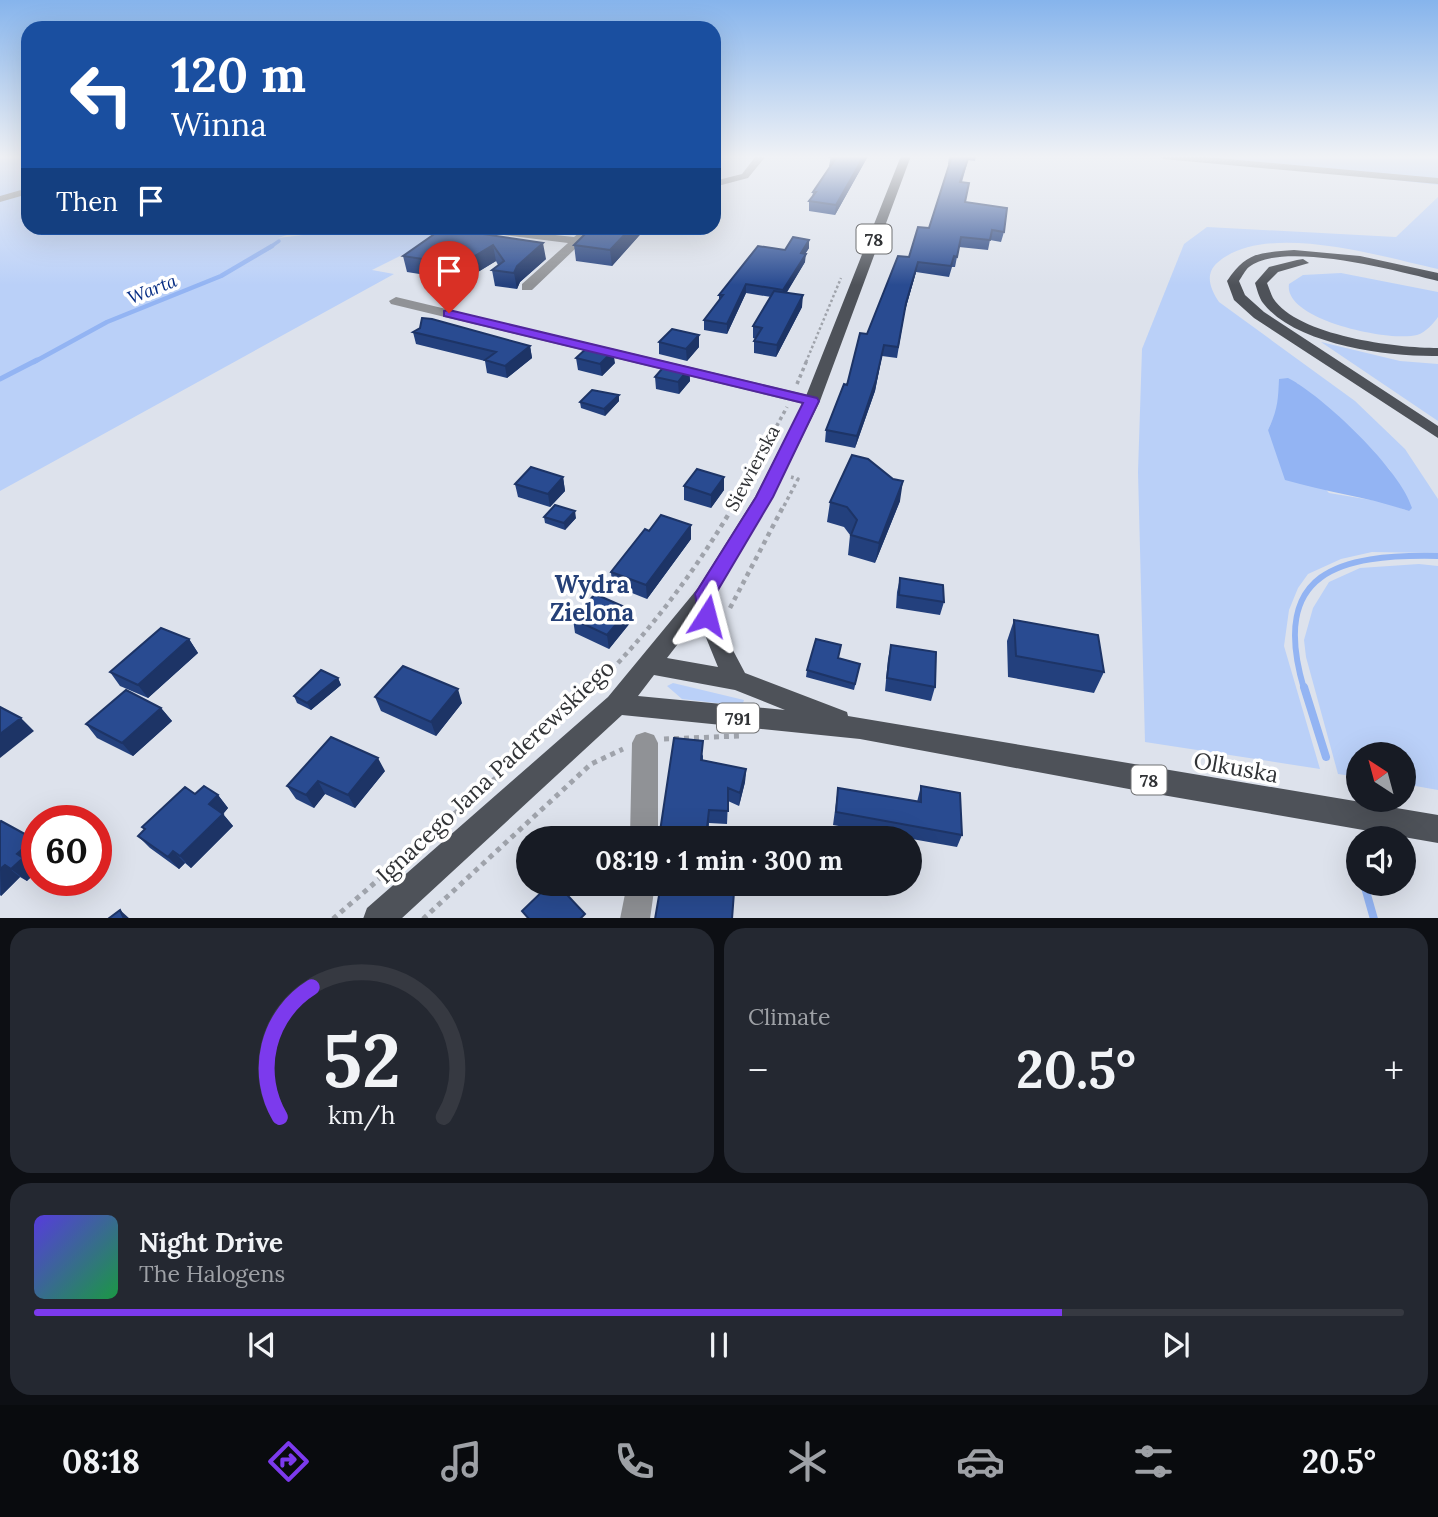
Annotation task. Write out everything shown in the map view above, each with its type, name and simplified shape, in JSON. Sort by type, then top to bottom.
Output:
[{"type":"main road","name":"Siewierska","points":[[650,665],[705,594],[764,497],[812,401],[890,199]]},
{"type":"main road","points":[[1438,277],[1355,259],[1300,254],[1269,256],[1247,263],[1239,268],[1233,281],[1239,297],[1259,315],[1438,433]]},
{"type":"main road","points":[[1438,284],[1354,265],[1318,262],[1278,267],[1269,272],[1261,283],[1265,298],[1272,306],[1293,321],[1311,329],[1359,344],[1391,350],[1438,352]]},
{"type":"main road","points":[[705,594],[707,616],[715,640],[737,680]]},
{"type":"main road","name":"Olkuska","points":[[650,665],[737,680],[860,728]]},
{"type":"main road","name":"Ignacego Jana Paderewskiego","points":[[379,918],[617,704],[650,665]]},
{"type":"main road","name":"Olkuska","points":[[617,704],[860,728],[1438,829]]},
{"type":"street","points":[[476,243],[488,235]]},
{"type":"street","points":[[533,235],[576,241]]},
{"type":"street","points":[[527,287],[583,235]]},
{"type":"street","points":[[539,253],[556,238]]},
{"type":"street","points":[[396,301],[812,401]]},
{"type":"street","points":[[644,826],[645,743]]},
{"type":"street","points":[[635,918],[639,896]]},
{"type":"path","points":[[334,918],[501,776],[621,662],[676,596],[748,480],[792,396],[844,270]]},
{"type":"path","points":[[726,615],[798,479]]},
{"type":"path","points":[[424,918],[591,764],[645,743],[682,738],[738,738]]},
{"type":"shaded area","points":[[21,199],[21,235],[287,235],[278,238],[304,235],[442,235],[372,270],[394,274],[0,491],[0,201]]},
{"type":"shaded area","points":[[1438,199],[1438,269],[1356,250],[1293,243],[1264,244],[1238,250],[1217,263],[1211,272],[1210,282],[1219,302],[1355,401],[1405,449],[1438,499],[1438,553],[1372,552],[1341,559],[1308,574],[1298,588],[1289,610],[1284,646],[1320,769],[1145,742],[1138,472],[1142,349],[1184,244],[1207,227],[1396,237]],"holes":[[[1297,383],[1358,436],[1390,470],[1409,511],[1383,502],[1329,493],[1268,430],[1279,402],[1279,384]]]},
{"type":"shaded area","points":[[1341,273],[1438,292],[1438,317],[1432,325],[1417,335],[1385,335],[1341,326],[1320,318],[1303,308],[1292,297],[1289,284],[1303,275]]},
{"type":"shaded area","points":[[1321,342],[1400,361],[1438,364],[1438,421]]},
{"type":"shaded area","points":[[1288,378],[1340,417],[1377,455],[1405,492],[1412,508],[1409,511],[1285,480],[1268,430],[1277,405],[1279,379]]},
{"type":"shaded area","points":[[1419,564],[1438,566],[1438,790],[1416,786],[1416,742],[1346,742],[1346,775],[1338,774],[1306,657],[1304,640],[1313,608],[1329,582],[1360,568]]},
{"type":"shaded area","points":[[673,683],[744,700],[742,706],[682,699],[667,686]]},
{"type":"building","points":[[811,199],[840,199],[836,205],[809,201]]},
{"type":"building","points":[[938,199],[966,199],[965,202],[1007,208],[1004,232],[992,230],[990,240],[961,237],[957,257],[954,256],[951,266],[918,262],[906,303],[898,347],[884,345],[876,380],[857,436],[826,430],[844,384],[847,385],[860,333],[867,334],[898,256],[909,257],[918,227],[929,228]]},
{"type":"building","points":[[433,235],[490,235],[543,243],[517,266],[514,273],[492,270],[504,261],[493,245],[460,265],[403,256]]},
{"type":"building","points":[[584,235],[624,235],[610,250],[574,245]]},
{"type":"building","points":[[793,237],[809,240],[801,253],[806,254],[783,290],[746,284],[727,324],[704,320],[723,295],[719,295],[758,246],[785,250]]},
{"type":"building","points":[[774,291],[803,295],[777,345],[754,341],[762,328],[753,326]]},
{"type":"building","points":[[422,318],[530,346],[505,366],[485,360],[496,352],[413,332],[420,328]]},
{"type":"building","points":[[672,329],[699,335],[686,349],[659,342]]},
{"type":"building","points":[[590,345],[613,351],[600,364],[576,358]]},
{"type":"building","points":[[667,363],[689,368],[678,382],[655,377]]},
{"type":"building","points":[[592,390],[619,395],[604,409],[580,402]]},
{"type":"building","points":[[852,455],[868,459],[893,479],[903,481],[879,543],[851,535],[857,520],[847,507],[830,502]]},
{"type":"building","points":[[531,467],[563,477],[548,494],[515,484]]},
{"type":"building","points":[[697,469],[724,477],[711,495],[684,486]]},
{"type":"building","points":[[555,505],[575,511],[564,523],[544,517]]},
{"type":"building","points":[[661,515],[691,525],[646,585],[611,572],[645,529],[649,531]]},
{"type":"building","points":[[900,578],[943,585],[944,602],[899,595]]},
{"type":"building","points":[[595,594],[629,609],[607,635],[573,619]]},
{"type":"building","points":[[1014,620],[1098,635],[1104,672],[1016,656]]},
{"type":"building","points":[[161,628],[189,639],[138,685],[110,672]]},
{"type":"building","points":[[816,639],[841,645],[838,658],[860,664],[855,684],[807,670]]},
{"type":"building","points":[[891,645],[936,652],[935,687],[887,678]]},
{"type":"building","points":[[403,666],[458,689],[431,722],[375,697]]},
{"type":"building","points":[[321,670],[338,678],[307,703],[294,696]]},
{"type":"building","points":[[126,690],[161,708],[122,743],[86,724]]},
{"type":"building","points":[[0,707],[21,718],[0,734]]},
{"type":"building","points":[[331,737],[378,758],[348,795],[318,781],[306,795],[287,786]]},
{"type":"building","points":[[674,738],[703,741],[701,760],[746,769],[740,793],[728,788],[728,811],[709,810],[707,826],[661,826]]},
{"type":"building","points":[[204,786],[218,795],[209,804],[223,814],[180,856],[173,851],[168,857],[138,836],[145,829],[142,827],[185,787],[195,794]]},
{"type":"building","points":[[921,786],[960,793],[962,835],[836,812],[838,788],[921,802]]},
{"type":"building","points":[[0,822],[21,832],[21,850],[17,854],[21,860],[11,869],[5,865],[0,869]]},
{"type":"building","points":[[538,896],[568,896],[585,914],[581,918],[528,918],[522,911]]},
{"type":"building","points":[[659,896],[734,896],[732,918],[655,918]]},
{"type":"building","points":[[120,910],[124,918],[109,918]]},
{"type":"waterway","name":"Warta","points":[[271,247],[279,241]]},
{"type":"waterway","name":"Warta","points":[[34,362],[107,322],[221,276],[271,247]]},
{"type":"waterway","name":"Warta","points":[[0,379],[37,360]]},
{"type":"waterway","points":[[1304,689],[1296,649],[1296,618],[1305,595],[1321,578],[1343,566],[1370,559],[1438,556]]},
{"type":"waterway","points":[[1304,687],[1326,757]]},
{"type":"waterway","points":[[1367,896],[1374,918]]},
{"type":"district","name":"Wydra Zielona","points":[[592,598]]},
{"type":"route","points":[[449,313],[812,401],[777,474],[705,594],[707,616]]}]
